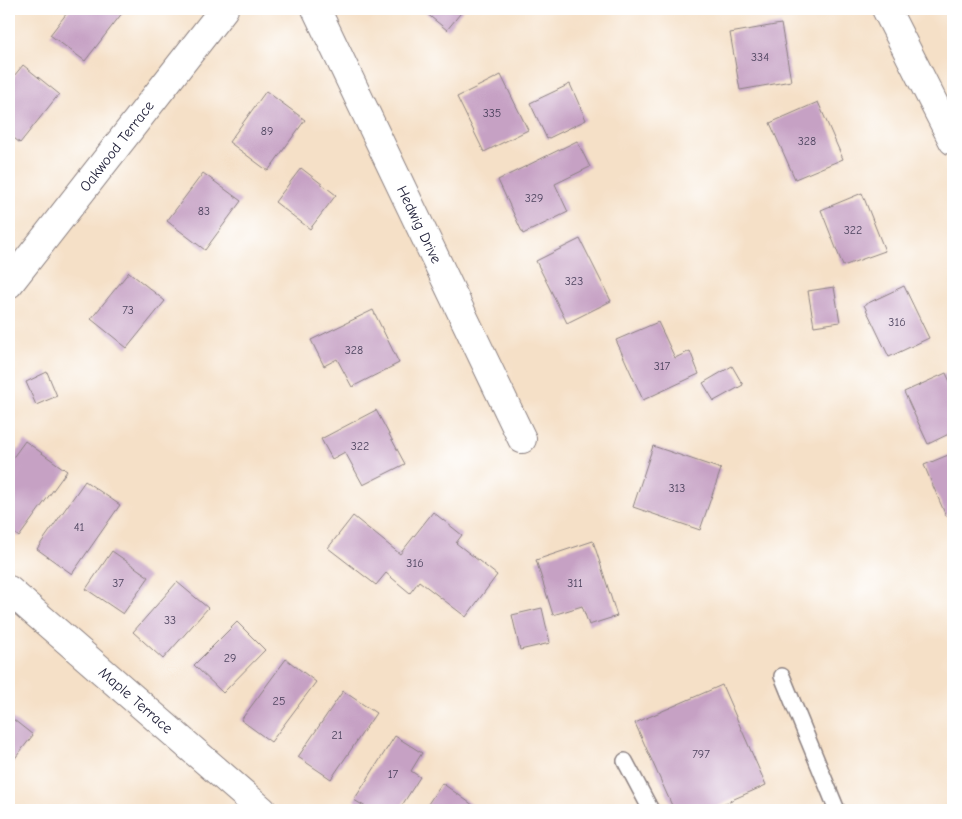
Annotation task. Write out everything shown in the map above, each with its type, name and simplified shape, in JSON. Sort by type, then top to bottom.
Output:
[{"type":"street","name":"Oakwood Terrace","points":[[9,284],[224,9]]},
{"type":"street","name":"Hedwig Drive","points":[[316,9],[522,439]]},
{"type":"street","points":[[886,9],[953,141]]},
{"type":"street","name":"Maple Terrace","points":[[9,590],[262,810]]},
{"type":"lane","points":[[782,676],[836,810]]},
{"type":"lane","points":[[625,761],[651,810]]},
{"type":"building","points":[[70,9],[119,9],[123,12],[85,61],[50,35]]},
{"type":"building","points":[[421,9],[464,9],[447,30]]},
{"type":"building","points":[[781,24],[791,81],[740,90],[730,33]]},
{"type":"building","points":[[23,65],[59,94],[20,143],[9,134],[9,82]]},
{"type":"building","points":[[501,75],[528,130],[484,152],[457,97]]},
{"type":"building","points":[[570,84],[586,120],[547,139],[530,103]]},
{"type":"building","points":[[266,91],[305,120],[268,171],[229,142]]},
{"type":"building","points":[[818,102],[843,159],[795,179],[770,123]]},
{"type":"building","points":[[577,141],[590,167],[555,184],[568,212],[523,234],[498,180]]},
{"type":"building","points":[[301,168],[336,195],[310,229],[275,202]]},
{"type":"building","points":[[203,173],[241,201],[205,250],[167,221]]},
{"type":"building","points":[[862,193],[885,251],[843,266],[821,210]]},
{"type":"building","points":[[580,239],[611,301],[567,323],[536,261]]},
{"type":"building","points":[[129,272],[165,301],[127,348],[91,319]]},
{"type":"building","points":[[904,286],[929,338],[889,357],[864,305]]},
{"type":"building","points":[[834,287],[840,322],[814,326],[808,291]]},
{"type":"building","points":[[373,310],[399,363],[352,387],[337,359],[324,366],[311,340]]},
{"type":"building","points":[[658,322],[675,358],[690,351],[699,374],[643,400],[616,340]]},
{"type":"building","points":[[732,366],[743,385],[714,401],[703,383]]},
{"type":"building","points":[[47,372],[57,396],[36,405],[26,382]]},
{"type":"building","points":[[946,373],[953,388],[953,432],[928,444],[904,392]]},
{"type":"building","points":[[376,410],[405,464],[363,485],[345,452],[332,459],[321,439]]},
{"type":"building","points":[[25,441],[67,471],[19,537],[9,529],[9,463]]},
{"type":"building","points":[[653,446],[721,469],[700,530],[633,507]]},
{"type":"building","points":[[953,453],[953,513],[946,516],[924,465]]},
{"type":"building","points":[[85,481],[120,505],[72,574],[37,549]]},
{"type":"building","points":[[433,512],[462,535],[456,543],[497,575],[466,617],[419,581],[410,593],[386,573],[376,585],[328,548],[353,516],[400,554]]},
{"type":"building","points":[[593,541],[617,616],[589,625],[582,606],[553,615],[536,560]]},
{"type":"building","points":[[112,551],[149,577],[123,614],[86,589]]},
{"type":"building","points":[[177,582],[208,608],[163,659],[133,632]]},
{"type":"building","points":[[542,608],[550,643],[520,650],[512,615]]},
{"type":"building","points":[[237,622],[265,650],[223,693],[194,665]]},
{"type":"building","points":[[286,659],[316,682],[271,742],[241,720]]},
{"type":"building","points":[[722,685],[766,785],[709,810],[674,810],[635,723]]},
{"type":"building","points":[[343,691],[376,713],[331,779],[298,757]]},
{"type":"building","points":[[9,716],[33,735],[9,766]]},
{"type":"building","points":[[395,736],[422,753],[411,771],[420,777],[399,810],[371,810],[354,800]]},
{"type":"building","points":[[442,783],[477,808],[475,810],[424,810]]}]
